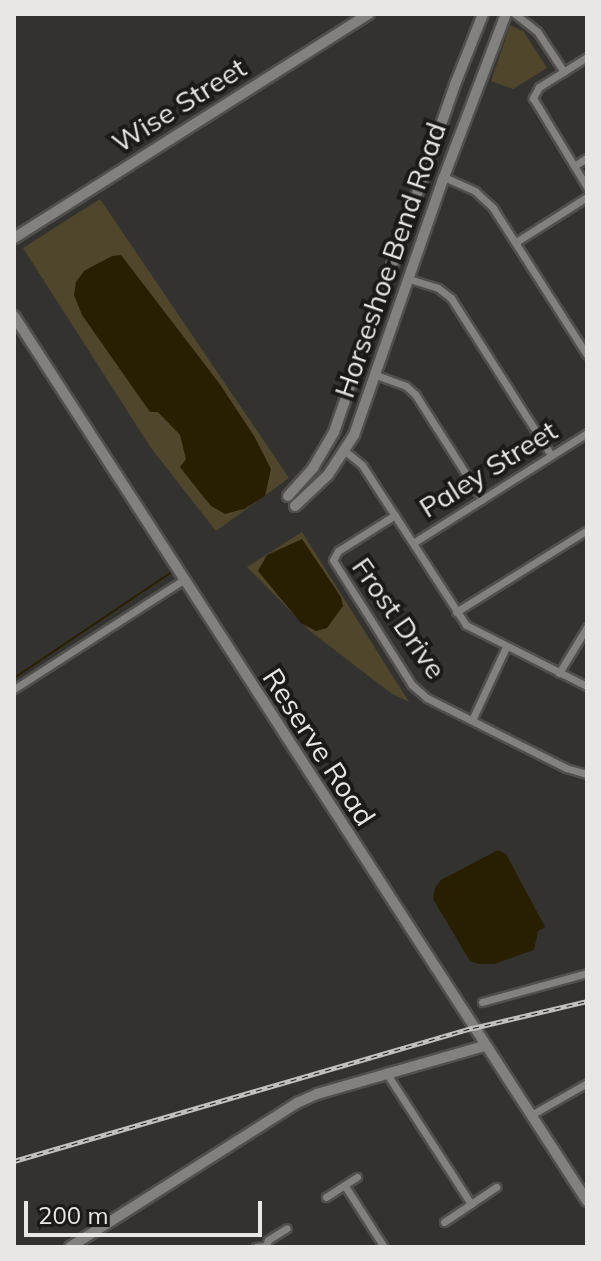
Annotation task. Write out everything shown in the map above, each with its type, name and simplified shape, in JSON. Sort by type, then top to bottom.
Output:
[{"type":"street","name":"Wise Street","points":[[14,238],[369,14]]},
{"type":"street","name":"Horseshoe Bend Road","points":[[288,496],[313,468],[329,442],[483,14]]},
{"type":"street","name":"Horseshoe Bend Road","points":[[295,506],[323,480],[345,451],[376,375],[444,177],[506,14]]},
{"type":"street","points":[[515,14],[537,31],[564,72]]},
{"type":"street","points":[[587,57],[537,89],[533,98],[587,187]]},
{"type":"street","points":[[574,166],[587,158]]},
{"type":"street","points":[[425,170],[469,187],[487,201],[587,355]]},
{"type":"street","points":[[516,242],[587,197]]},
{"type":"street","points":[[409,279],[438,288],[451,298],[551,455]]},
{"type":"street","name":"Reserve Road","points":[[14,316],[587,1201]]},
{"type":"street","points":[[357,368],[413,392],[482,499]]},
{"type":"street","name":"Paley Street","points":[[413,543],[587,433]]},
{"type":"street","points":[[329,442],[362,465],[456,612],[473,630],[587,686]]},
{"type":"street","name":"Frost Drive","points":[[395,515],[338,551],[334,562],[414,688],[566,768],[587,774]]},
{"type":"street","points":[[456,612],[587,530]]},
{"type":"street","points":[[14,689],[183,580]]},
{"type":"street","points":[[559,673],[587,627]]},
{"type":"street","points":[[472,720],[506,647]]},
{"type":"street","points":[[482,1002],[587,973]]},
{"type":"street","points":[[70,1247],[286,1109],[317,1094],[484,1046]]},
{"type":"street","points":[[387,1074],[471,1204]]},
{"type":"street","points":[[531,1115],[587,1083]]},
{"type":"street","points":[[326,1197],[357,1177]]},
{"type":"street","points":[[345,1186],[384,1247]]},
{"type":"street","points":[[444,1222],[496,1187]]},
{"type":"street","points":[[256,1247],[268,1246],[268,1240],[287,1228]]},
{"type":"shaded area","points":[[510,25],[524,32],[547,68],[513,89],[491,81]]},
{"type":"shaded area","points":[[100,199],[289,478],[216,531],[151,448],[23,248]]},
{"type":"shaded area","points":[[121,255],[219,383],[254,436],[271,469],[265,496],[244,509],[225,514],[211,506],[180,467],[186,459],[180,435],[158,412],[150,412],[82,315],[74,295],[76,282],[84,271],[112,256]]},
{"type":"shaded area","points":[[302,532],[409,702],[391,693],[311,632],[247,567]]},
{"type":"shaded area","points":[[302,539],[341,597],[343,606],[327,628],[316,631],[301,623],[258,571],[267,555]]},
{"type":"shaded area","points":[[498,850],[506,854],[545,927],[538,931],[534,950],[494,964],[478,964],[470,961],[433,899],[435,888],[441,880]]},
{"type":"waterway","points":[[14,678],[172,572]]},
{"type":"railway","points":[[14,1161],[473,1028],[587,1001]]}]
